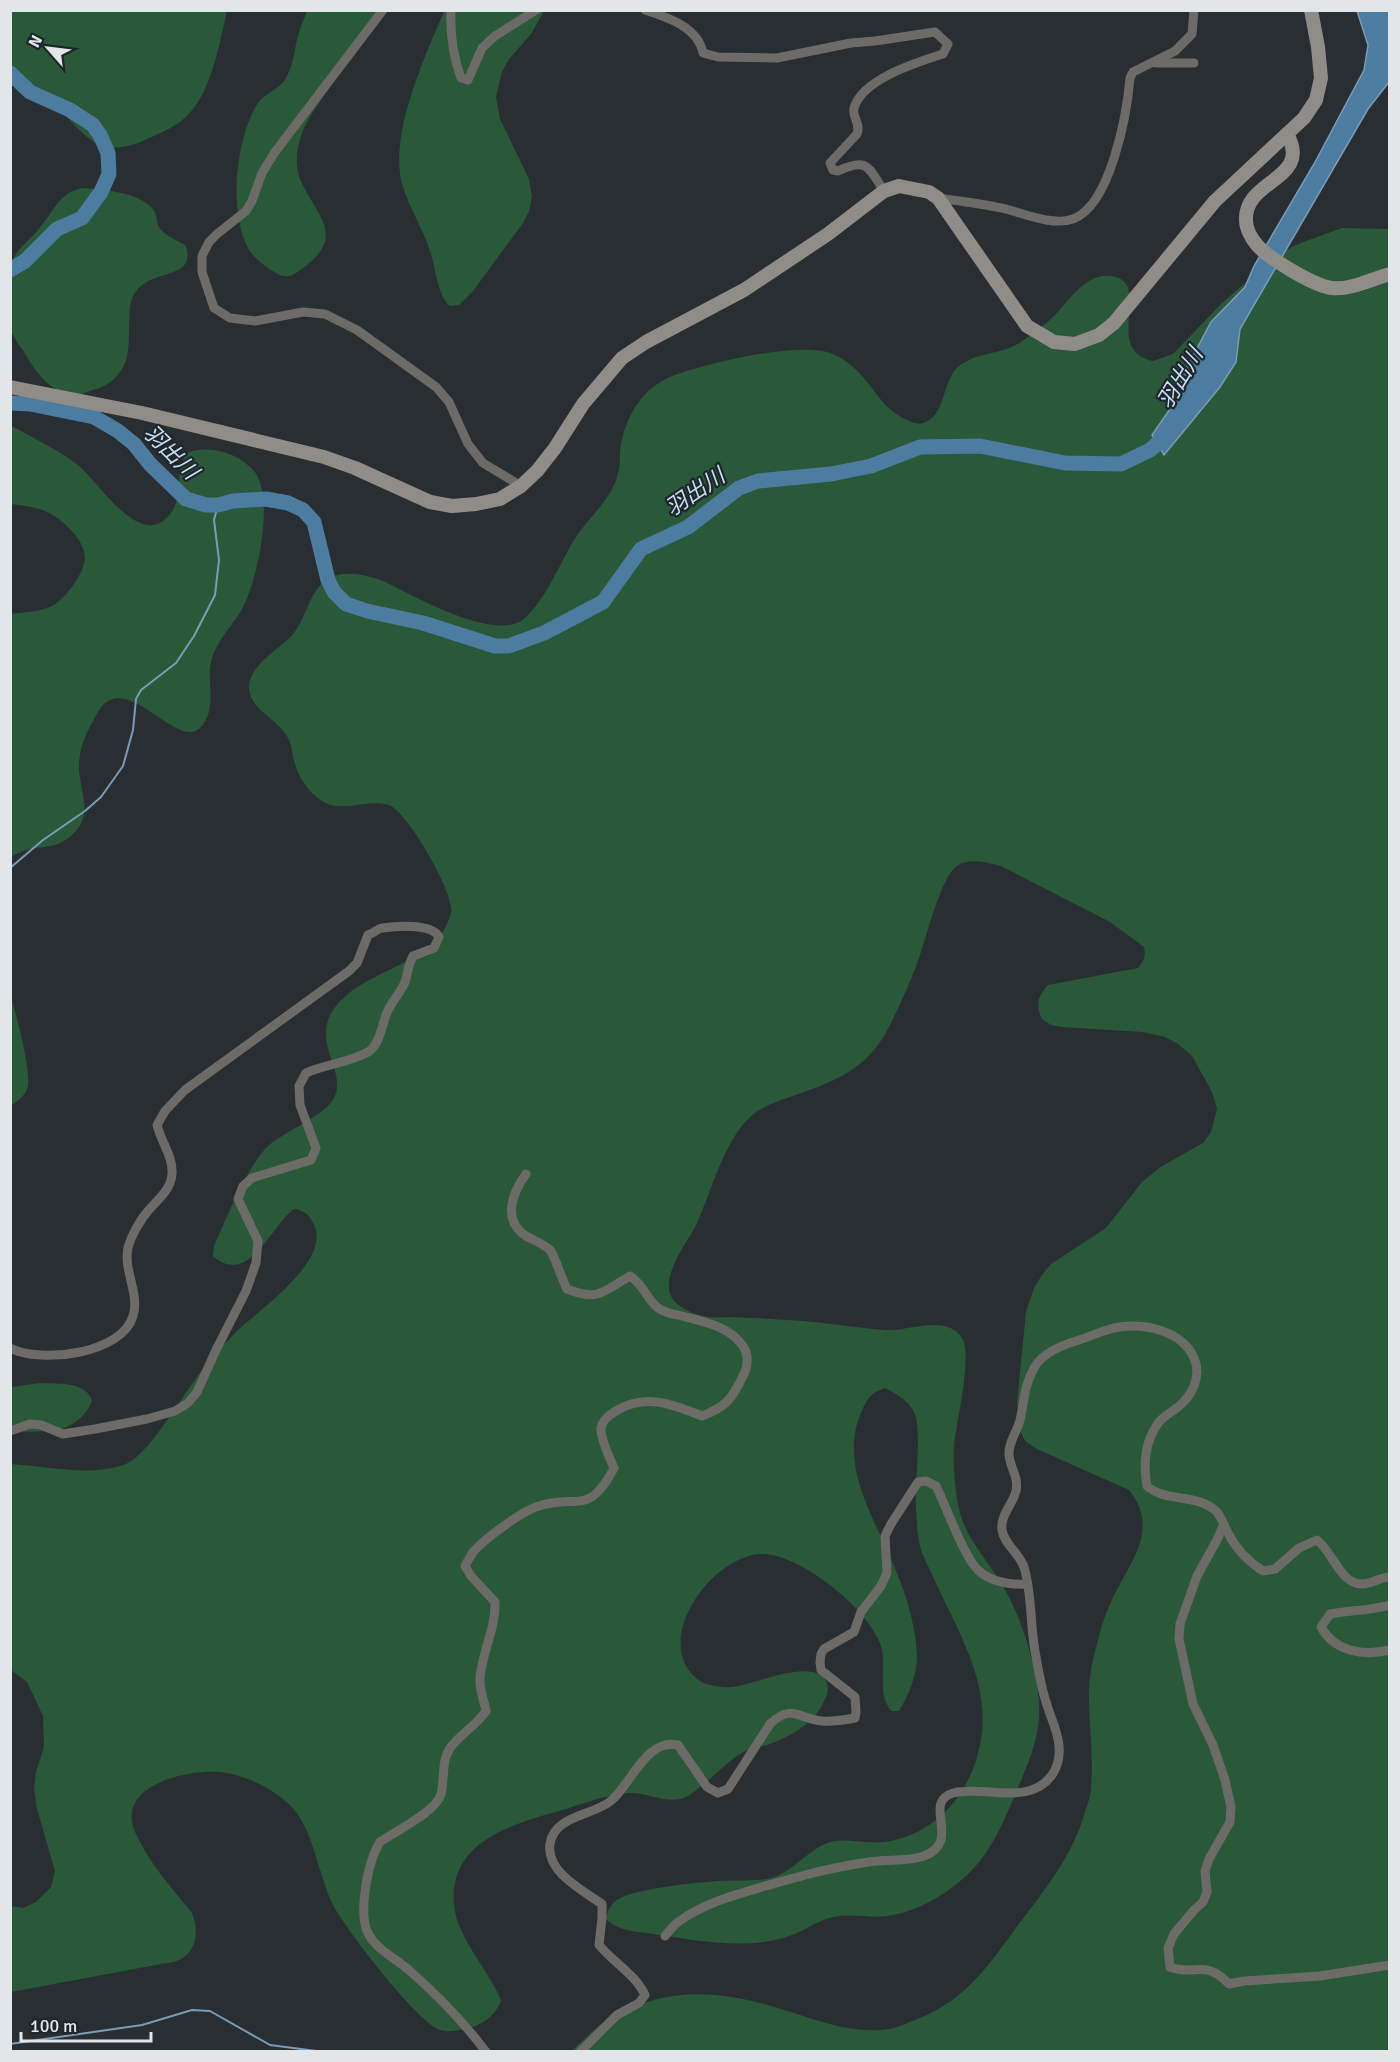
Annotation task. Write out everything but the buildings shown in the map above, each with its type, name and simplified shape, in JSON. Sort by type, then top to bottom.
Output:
[{"type":"street","points":[[383,10],[275,152],[261,173],[252,201],[246,211],[209,242],[202,256],[202,272],[214,308],[230,318],[255,321],[303,312],[325,314],[357,330],[436,387],[449,402],[468,444],[483,463],[521,486]]},
{"type":"street","points":[[451,10],[450,29],[456,65],[461,78],[468,80],[482,48],[495,36],[536,10]]},
{"type":"street","points":[[645,10],[661,15],[692,31],[703,53],[717,57],[777,58],[851,43],[935,32],[948,44],[943,54],[900,68],[872,85],[858,100],[853,111],[859,129],[857,134],[830,163],[833,170],[838,171],[855,163],[862,164],[867,167],[884,191]]},
{"type":"street","points":[[938,198],[1006,209],[1035,218],[1074,219],[1087,210],[1109,172],[1117,152],[1133,72],[1175,51],[1192,34],[1194,10]]},
{"type":"street","points":[[10,387],[142,413],[324,457],[355,468],[430,502],[452,506],[500,499],[521,486],[537,471],[555,448],[583,404],[622,358],[646,342],[744,290],[828,234],[884,191],[899,186],[929,192],[938,198],[1027,326],[1054,342],[1076,344],[1099,335],[1114,323],[1215,201],[1304,118],[1316,100],[1321,78],[1311,10]]},
{"type":"street","points":[[1153,63],[1194,63]]},
{"type":"street","points":[[1287,134],[1293,144],[1294,155],[1289,166],[1254,195],[1247,207],[1247,226],[1258,246],[1315,284],[1333,288],[1350,287],[1389,274]]},
{"type":"street","points":[[10,1348],[37,1354],[88,1352],[98,1349],[121,1335],[129,1326],[134,1314],[127,1263],[128,1248],[148,1211],[159,1201],[173,1175],[170,1158],[157,1125],[165,1111],[185,1090],[349,971],[357,963],[368,935],[381,928],[418,927],[431,929],[437,933],[439,937],[434,948],[413,956],[405,981],[397,998],[386,1013],[383,1026],[371,1050],[346,1062],[306,1073],[299,1086],[300,1105],[316,1148],[310,1160],[252,1178],[243,1186],[238,1199],[258,1241],[256,1263],[246,1290],[197,1392],[188,1403],[175,1412],[147,1419],[63,1434],[40,1425],[30,1424],[10,1431]]},
{"type":"street","points":[[486,2052],[471,2032],[434,1993],[408,1969],[382,1950],[365,1926],[363,1910],[375,1850],[380,1842],[437,1804],[442,1792],[444,1759],[451,1747],[477,1724],[486,1711],[479,1682],[481,1664],[496,1614],[495,1602],[465,1566],[474,1551],[534,1507],[587,1501],[594,1496],[614,1468],[601,1432],[601,1426],[608,1416],[624,1406],[659,1400],[702,1416],[718,1410],[735,1392],[746,1370],[747,1361],[745,1350],[738,1339],[709,1323],[667,1313],[656,1307],[640,1282],[630,1276],[602,1294],[582,1295],[567,1289],[548,1248],[523,1234],[511,1219],[511,1207],[526,1174]]},
{"type":"street","points":[[665,1936],[677,1923],[701,1909],[742,1893],[829,1868],[920,1857],[936,1851],[943,1838],[939,1810],[944,1798],[951,1794],[966,1791],[1012,1793],[1032,1789],[1046,1782],[1058,1763],[1057,1731],[1046,1703],[1035,1652],[1022,1561],[1002,1532],[1002,1520],[1016,1491],[1017,1479],[1009,1458],[1010,1448],[1020,1419],[1027,1382],[1039,1359],[1073,1342],[1114,1328],[1129,1326],[1154,1328],[1176,1337],[1194,1358],[1198,1373],[1195,1384],[1180,1406],[1157,1424],[1149,1443],[1143,1466],[1147,1486],[1152,1490],[1162,1495],[1202,1503],[1217,1512],[1228,1535],[1251,1563],[1263,1571],[1275,1569],[1299,1548],[1317,1540],[1326,1547],[1344,1577],[1352,1582],[1367,1584],[1389,1577]]},
{"type":"street","points":[[580,2052],[617,2015],[639,2003],[645,1995],[640,1986],[599,1945],[602,1904],[563,1876],[554,1862],[550,1852],[550,1841],[560,1826],[611,1800],[650,1753],[659,1746],[669,1743],[678,1745],[706,1787],[718,1793],[728,1789],[770,1724],[779,1715],[799,1713],[818,1721],[855,1718],[855,1697],[822,1670],[821,1654],[824,1649],[854,1632],[861,1612],[881,1586],[887,1573],[885,1536],[918,1482],[926,1481],[936,1486],[971,1560],[980,1572],[1015,1585],[1027,1584]]},
{"type":"street","points":[[1224,1524],[1197,1576],[1180,1624],[1179,1639],[1193,1704],[1214,1745],[1225,1780],[1231,1807],[1230,1822],[1209,1859],[1205,1871],[1207,1892],[1203,1902],[1174,1934],[1168,1948],[1170,1967],[1213,1970],[1229,1984],[1320,1976],[1389,1965]]},
{"type":"street","points":[[1389,1605],[1330,1614],[1322,1626],[1327,1638],[1347,1650],[1376,1653],[1389,1650]]},
{"type":"green space","points":[[10,11],[227,11],[212,71],[191,112],[171,128],[138,143],[115,148],[104,147],[93,141],[45,96],[11,73]]},
{"type":"green space","points":[[307,11],[378,11],[312,114],[301,136],[297,157],[299,175],[325,227],[326,237],[323,247],[314,259],[295,274],[285,276],[264,265],[248,248],[238,215],[237,175],[244,135],[250,118],[261,99],[281,84],[287,76]]},
{"type":"green space","points":[[444,11],[544,11],[531,34],[509,59],[502,72],[496,97],[500,119],[529,179],[532,197],[529,211],[523,223],[473,291],[459,305],[450,306],[442,295],[427,243],[403,187],[399,167],[400,145],[410,98]]},
{"type":"green space","points":[[85,188],[130,195],[147,203],[153,209],[161,230],[186,246],[187,259],[183,267],[143,285],[135,294],[130,308],[127,357],[117,376],[101,388],[74,395],[58,390],[44,380],[14,337],[10,324],[10,270],[13,258],[60,201],[71,192]]},
{"type":"green space","points":[[1342,228],[1389,229],[1389,2051],[572,2051],[589,2034],[614,2015],[635,2005],[679,1995],[714,1995],[749,2000],[835,2026],[862,2030],[901,2026],[929,2014],[944,2006],[970,1985],[992,1960],[1054,1876],[1079,1831],[1091,1790],[1089,1694],[1092,1664],[1108,1609],[1138,1548],[1142,1534],[1142,1520],[1138,1505],[1129,1490],[1026,1442],[1021,1433],[1017,1402],[1026,1312],[1034,1288],[1051,1264],[1106,1228],[1142,1182],[1162,1166],[1203,1143],[1211,1132],[1217,1109],[1212,1092],[1192,1056],[1165,1037],[1143,1032],[1062,1027],[1051,1025],[1042,1019],[1039,1001],[1048,985],[1138,968],[1144,958],[1144,947],[1110,922],[1001,866],[979,862],[962,863],[951,872],[945,882],[910,980],[885,1035],[875,1049],[852,1070],[839,1077],[754,1113],[732,1140],[697,1223],[671,1272],[669,1289],[673,1299],[682,1307],[706,1317],[794,1320],[884,1330],[937,1325],[946,1326],[962,1338],[966,1359],[954,1453],[955,1486],[959,1509],[967,1530],[1004,1588],[1016,1613],[1033,1665],[1039,1706],[1038,1730],[1028,1764],[1001,1826],[980,1861],[939,1897],[914,1909],[888,1916],[833,1917],[792,1935],[755,1943],[715,1942],[629,1930],[617,1927],[606,1919],[610,1908],[625,1896],[697,1883],[769,1879],[785,1872],[819,1847],[835,1841],[885,1842],[905,1837],[923,1829],[938,1818],[952,1805],[963,1789],[972,1771],[982,1732],[983,1712],[980,1692],[968,1653],[920,1545],[916,1509],[918,1435],[915,1414],[913,1409],[898,1395],[885,1388],[872,1394],[863,1408],[855,1434],[854,1455],[863,1496],[902,1585],[915,1635],[916,1670],[909,1692],[899,1711],[892,1711],[884,1697],[883,1654],[874,1632],[863,1616],[832,1586],[795,1563],[777,1556],[761,1554],[741,1559],[722,1570],[705,1586],[692,1605],[683,1626],[681,1647],[686,1666],[700,1681],[724,1687],[742,1685],[786,1673],[802,1671],[815,1673],[824,1678],[828,1689],[820,1709],[810,1721],[791,1734],[738,1755],[686,1797],[672,1800],[631,1793],[606,1797],[507,1828],[474,1849],[462,1864],[455,1882],[454,1905],[461,1930],[501,2000],[496,2011],[487,2019],[470,2028],[451,2031],[438,2029],[427,2022],[382,1973],[340,1917],[328,1894],[299,1815],[277,1794],[253,1781],[227,1773],[213,1772],[178,1776],[161,1782],[146,1790],[136,1801],[132,1815],[135,1832],[147,1854],[192,1913],[196,1936],[189,1953],[173,1962],[11,1992],[11,1906],[23,1908],[36,1902],[51,1887],[55,1871],[37,1809],[34,1789],[36,1772],[44,1747],[43,1716],[27,1682],[11,1670],[11,1464],[70,1470],[101,1470],[128,1463],[148,1445],[213,1356],[303,1269],[312,1254],[317,1239],[311,1219],[307,1214],[298,1210],[294,1209],[286,1217],[249,1259],[238,1264],[226,1264],[213,1256],[214,1246],[237,1194],[259,1156],[274,1141],[322,1111],[334,1098],[337,1086],[336,1074],[326,1037],[327,1024],[333,1010],[360,985],[407,961],[435,942],[445,928],[451,912],[446,889],[438,872],[418,837],[397,811],[381,803],[329,805],[306,786],[298,772],[285,732],[260,710],[251,697],[249,682],[258,666],[293,634],[320,585],[340,575],[362,575],[383,581],[433,606],[475,621],[495,625],[512,624],[525,618],[546,591],[579,532],[614,486],[624,433],[637,404],[651,388],[670,377],[704,366],[750,356],[796,350],[816,350],[830,353],[847,362],[892,411],[907,420],[921,424],[930,420],[935,414],[951,375],[956,369],[969,360],[1009,348],[1034,333],[1051,319],[1077,290],[1093,279],[1111,276],[1123,281],[1129,290],[1128,331],[1131,344],[1138,354],[1153,361],[1173,354],[1221,304],[1276,256],[1298,244]]},
{"type":"green space","points":[[10,425],[78,465],[121,510],[134,520],[146,525],[159,524],[170,514],[177,499],[183,460],[187,453],[200,450],[227,453],[253,469],[260,483],[264,517],[259,556],[250,590],[245,603],[212,658],[210,703],[206,720],[200,728],[192,732],[181,730],[133,702],[121,698],[107,701],[90,726],[80,752],[79,774],[84,804],[82,822],[76,831],[62,842],[25,850],[11,857],[11,614],[43,610],[57,603],[78,578],[85,557],[77,538],[56,517],[42,510],[11,504]]},
{"type":"green space","points":[[10,993],[28,1070],[27,1089],[11,1105]]},
{"type":"green space","points":[[40,1383],[78,1387],[89,1395],[92,1401],[78,1421],[58,1430],[11,1431],[11,1387]]},
{"type":"water","points":[[1357,11],[1389,11],[1389,82],[1368,109],[1240,329],[1236,362],[1220,387],[1164,455],[1152,435],[1181,393],[1182,377],[1211,322],[1245,287],[1254,266],[1314,164],[1364,70],[1368,45]]},
{"type":"waterway","name":"羽出川","points":[[10,73],[30,92],[70,110],[93,125],[108,153],[109,174],[101,192],[82,218],[57,229],[25,261],[10,270]]},
{"type":"waterway","name":"羽出川","points":[[10,403],[30,404],[94,417],[118,431],[134,444],[150,464],[186,499],[206,505],[266,499],[288,503],[303,510],[314,522],[328,580],[334,592],[346,604],[423,623],[495,646],[509,646],[544,633],[603,602],[641,549],[688,527],[739,488],[758,481],[831,474],[871,466],[920,447],[980,446],[1065,463],[1121,464],[1150,450],[1172,431]]},
{"type":"waterway","points":[[10,868],[101,797],[123,766],[133,730],[136,699],[141,690],[176,663],[194,636],[215,595],[219,560],[214,520],[218,505]]},
{"type":"waterway","points":[[10,2044],[142,2025],[192,2010],[210,2011],[270,2045],[324,2052]]}]
